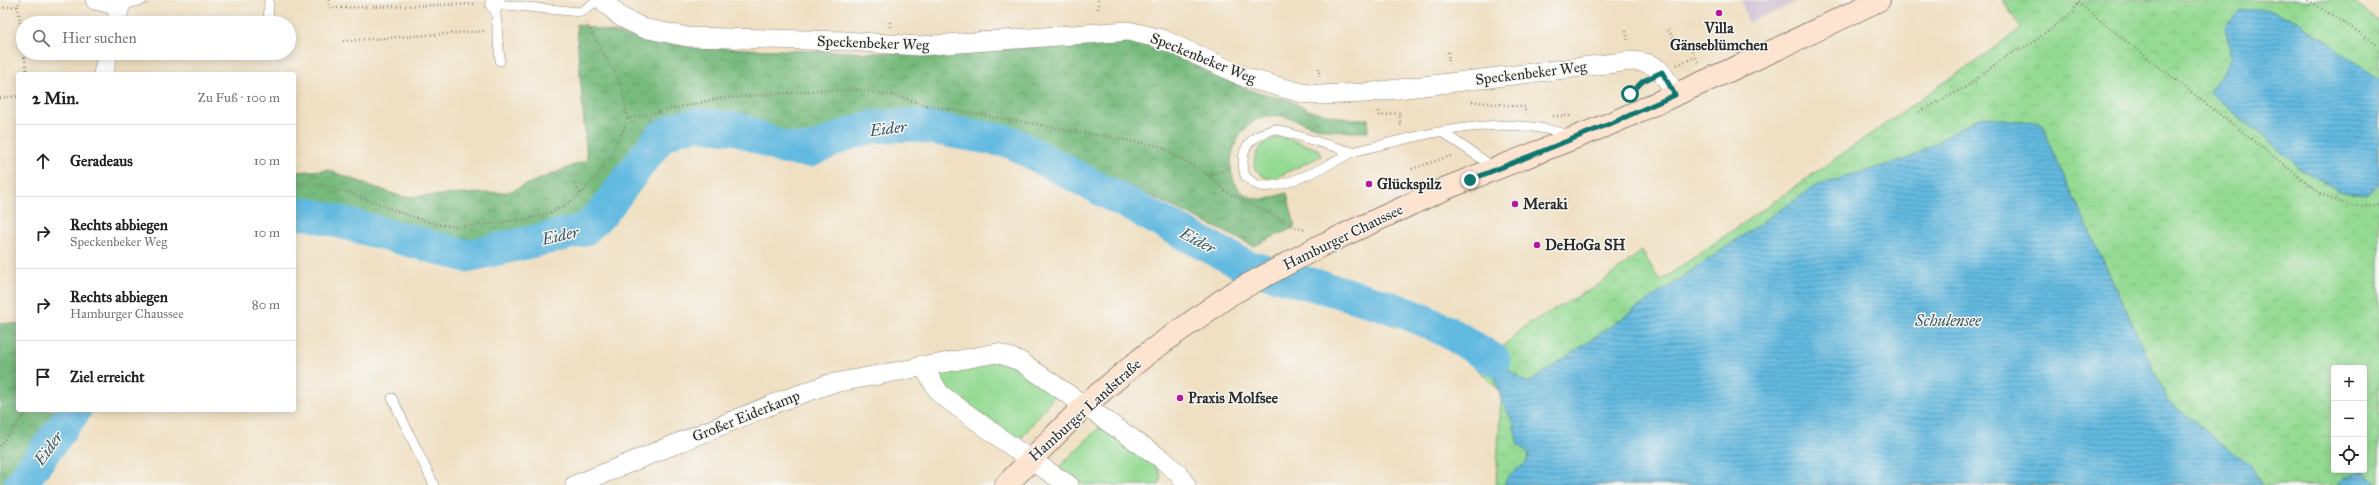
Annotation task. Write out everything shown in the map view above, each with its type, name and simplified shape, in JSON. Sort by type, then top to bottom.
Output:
[{"type":"main road","name":"Hamburger Chaussee","points":[[1148,353],[1231,294],[1269,273],[1315,238],[1497,169],[1574,126],[1612,123],[1777,50],[1879,0]]},
{"type":"main road","name":"Hamburger Landstraße","points":[[1006,485],[1029,459],[1084,406],[1148,353]]},
{"type":"street","points":[[95,0],[120,10]]},
{"type":"street","name":"Speckenbeker Weg","points":[[601,0],[621,17],[643,28],[688,37],[846,41],[919,46],[1128,31],[1162,39],[1248,78],[1302,93],[1319,95],[1365,93],[1631,61],[1648,62],[1662,72],[1675,95]]},
{"type":"street","points":[[103,72],[106,60]]},
{"type":"street","name":"Großer Eiderkamp","points":[[575,485],[781,401],[829,384],[981,354],[1004,354],[1020,361],[1163,460],[1184,484]]},
{"type":"street","points":[[922,365],[940,394],[1029,459],[1069,485]]},
{"type":"lane","points":[[120,10],[143,0]]},
{"type":"lane","points":[[268,16],[269,0]]},
{"type":"lane","points":[[500,61],[495,2],[580,12],[601,0]]},
{"type":"lane","points":[[1352,152],[1275,129],[1259,134],[1247,145],[1241,162],[1245,176],[1259,186],[1277,186],[1334,162],[1352,152],[1442,132],[1474,126],[1526,126],[1553,129],[1574,126]]},
{"type":"lane","points":[[1442,132],[1497,169]]},
{"type":"lane","points":[[392,398],[434,485]]},
{"type":"path","points":[[19,16],[18,6],[20,0]]},
{"type":"path","points":[[329,0],[329,8],[495,2]]},
{"type":"path","points":[[1098,0],[1098,11]]},
{"type":"path","points":[[1919,112],[1966,87],[2006,56],[2032,43],[2073,12],[2080,0]]},
{"type":"path","points":[[2308,0],[2379,45]]},
{"type":"path","points":[[2078,3],[2320,192],[2338,202],[2360,207],[2379,204]]},
{"type":"path","points":[[0,8],[18,6]]},
{"type":"path","points":[[296,182],[318,183],[361,195],[430,223],[465,227],[514,220],[554,211],[581,194],[605,165],[628,119],[621,84],[580,12]]},
{"type":"path","points":[[343,41],[497,30]]},
{"type":"path","points":[[1630,94],[1643,81],[1695,57],[1690,46],[1679,47],[1668,30]]},
{"type":"path","points":[[25,60],[27,72]]},
{"type":"path","points":[[628,119],[716,99],[820,90],[861,90],[901,98],[925,105],[1160,146],[1210,176],[1224,190],[1315,238]]},
{"type":"path","points":[[0,98],[16,96]]},
{"type":"path","points":[[1379,111],[1380,116],[1396,114]]},
{"type":"path","points":[[1525,115],[1531,116]]},
{"type":"path","points":[[1550,116],[1574,126]]},
{"type":"path","points":[[1210,176],[1241,162]]},
{"type":"path","points":[[573,182],[581,194]]},
{"type":"path","points":[[0,446],[26,412]]},
{"type":"shaded area","points":[[1741,0],[1802,0],[1748,23]]},
{"type":"green space","points":[[2003,0],[2351,0],[2379,22],[2379,485],[1496,485],[1501,398],[1504,395],[1477,369],[1528,324],[1600,284],[1642,251],[1660,281],[2021,29]]},
{"type":"green space","points":[[576,24],[662,44],[744,49],[918,54],[999,50],[1104,40],[1134,42],[1159,47],[1222,79],[1253,91],[1288,100],[1309,110],[1347,119],[1368,119],[1368,132],[1344,132],[1313,126],[1285,117],[1271,116],[1264,117],[1251,124],[1240,135],[1234,149],[1231,163],[1233,177],[1239,189],[1250,197],[1267,199],[1287,193],[1295,227],[1254,246],[1016,131],[879,113],[811,140],[785,135],[741,116],[703,111],[676,118],[646,131],[589,213],[521,236],[470,242],[436,236],[318,203],[296,202],[296,172],[328,170],[402,197],[508,192],[587,160]]},
{"type":"green space","points":[[1282,137],[1318,149],[1321,156],[1275,178],[1265,178],[1255,169],[1255,156],[1257,151],[1270,140]]},
{"type":"green space","points":[[0,323],[16,324],[16,412],[61,412],[8,485],[0,485]]},
{"type":"green space","points":[[988,360],[1012,364],[1055,395],[1019,441],[939,384],[940,376],[945,368]]},
{"type":"green space","points":[[1099,427],[1156,466],[1161,476],[1159,485],[1084,485],[1058,468]]},
{"type":"water","points":[[2265,9],[2296,20],[2379,79],[2379,184],[2366,195],[2339,191],[2301,168],[2208,91],[2232,57],[2225,27],[2240,10]]},
{"type":"water","name":"Schulensee","points":[[1981,116],[2043,124],[2052,150],[2168,401],[2252,467],[2263,485],[1504,485],[1510,474],[1525,464],[1529,454],[1518,444],[1513,422],[1502,402],[1491,365],[1494,360],[1528,383],[1815,186],[1910,158]]},
{"type":"water","points":[[2357,473],[2365,473],[2378,485],[2337,485],[2344,477]]},
{"type":"waterway","name":"Eider","points":[[296,214],[310,214],[467,256],[584,230],[603,212],[660,137],[680,127],[698,124],[739,129],[783,148],[810,151],[846,135],[872,127],[914,125],[1011,142],[1244,265],[1390,307],[1436,326],[1494,360]]},
{"type":"waterway","name":"Eider","points":[[20,485],[74,412]]},
{"type":"place","name":"Villa Gänseblümchen","points":[[1719,13]]},
{"type":"place","name":"Glückspilz","points":[[1369,184]]},
{"type":"place","name":"Meraki","points":[[1515,204]]},
{"type":"place","name":"DeHoGa SH","points":[[1537,245]]},
{"type":"place","name":"Praxis Molfsee","points":[[1180,398]]},
{"type":"route","points":[[1470,180],[1612,123],[1675,95],[1662,72],[1643,81],[1630,94]]}]
